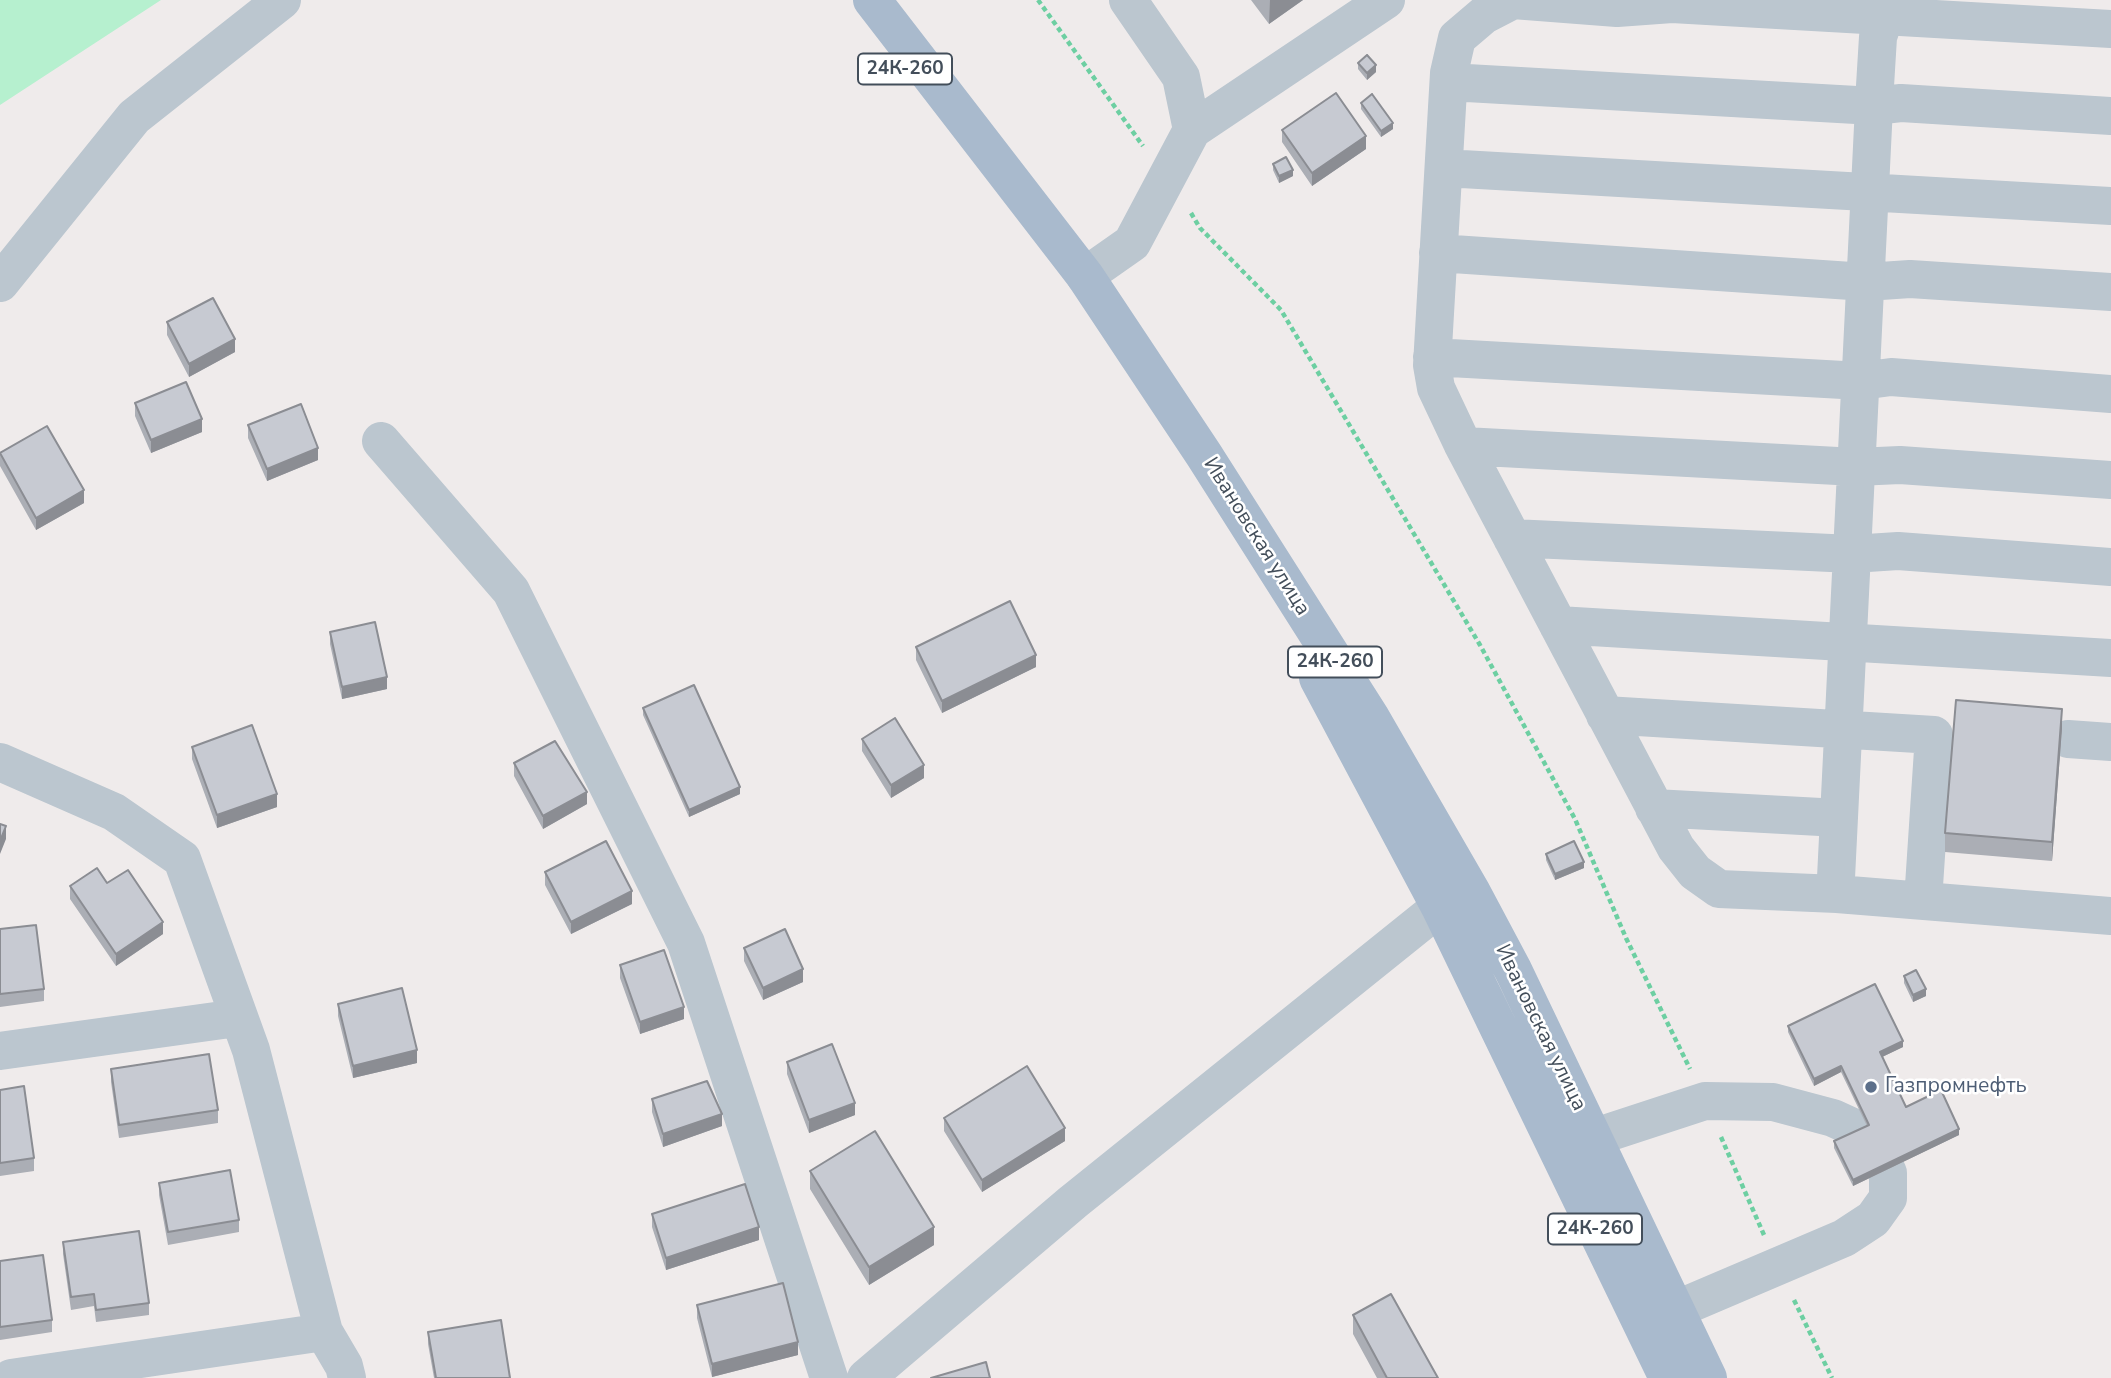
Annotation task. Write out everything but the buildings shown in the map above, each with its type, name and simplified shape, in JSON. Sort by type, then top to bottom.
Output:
[{"type":"main road","name":"24К-260","points":[[850,0],[1027,224],[1238,541],[1317,676],[1440,907]]},
{"type":"main road","name":"Ивановская улица","points":[[872,0],[1085,276],[1204,455],[1377,729],[1471,891],[1513,970],[1708,1378]]},
{"type":"main road","name":"Ивановская улица","points":[[1440,907],[1668,1378]]},
{"type":"street","points":[[0,283],[134,117],[282,0]]},
{"type":"street","points":[[1128,0],[1181,78],[1192,130]]},
{"type":"street","points":[[1085,276],[1132,243],[1192,130],[1386,0]]},
{"type":"street","points":[[2111,29],[1671,2],[1617,8],[1513,0],[1484,15],[1457,38],[1449,82],[1432,357],[1436,388],[1464,446],[1654,808],[1676,848],[1695,872],[1719,889],[1837,894],[2111,916]]},
{"type":"street","points":[[1837,894],[1874,106],[1878,37],[1885,16]]},
{"type":"street","points":[[1449,82],[1874,106],[1901,103],[2111,116]]},
{"type":"street","points":[[1444,168],[2111,206]]},
{"type":"street","points":[[1438,253],[1866,282],[1910,279],[2111,292]]},
{"type":"street","points":[[1432,357],[1861,381],[1891,377],[2111,394]]},
{"type":"street","points":[[381,441],[511,591],[686,943],[830,1378]]},
{"type":"street","points":[[1464,446],[1856,467],[1900,465],[2111,480]]},
{"type":"street","points":[[1512,538],[1852,554],[1898,551],[2111,567]]},
{"type":"street","points":[[1558,625],[2111,657]]},
{"type":"street","points":[[1605,715],[1934,734],[1923,901]]},
{"type":"street","points":[[2068,739],[2111,742]]},
{"type":"street","points":[[0,762],[114,812],[182,859],[251,1051],[324,1332],[344,1366],[347,1378]]},
{"type":"street","points":[[1654,808],[1839,818]]},
{"type":"street","points":[[866,1378],[1073,1202],[1440,907]]},
{"type":"street","points":[[0,1051],[237,1018]]},
{"type":"street","points":[[1592,1138],[1705,1101],[1773,1102],[1833,1118],[1870,1135],[1888,1173],[1888,1198],[1873,1219],[1844,1238],[1675,1310]]},
{"type":"street","points":[[11,1378],[324,1332]]},
{"type":"path","points":[[1038,0],[1149,154],[1168,176],[1200,228],[1281,310],[1480,645],[1575,819],[1626,938],[1705,1101],[1777,1265],[1832,1378]]},
{"type":"green space","points":[[0,0],[161,0],[0,105]]},
{"type":"place","name":"Газпромнефть","points":[[1871,1087]]}]
